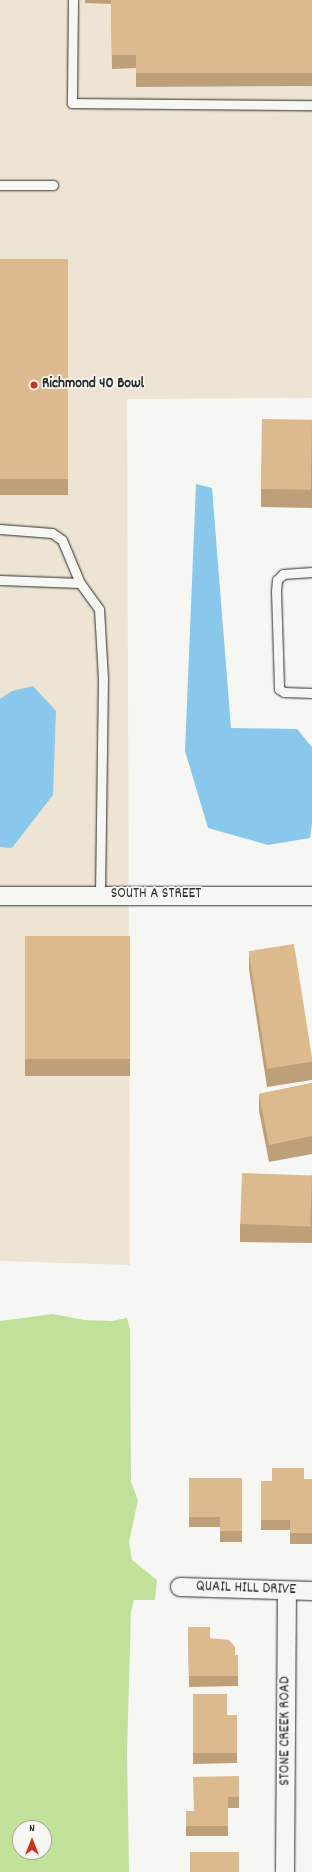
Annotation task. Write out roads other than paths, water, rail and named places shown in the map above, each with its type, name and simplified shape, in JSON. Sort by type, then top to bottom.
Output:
[{"type":"street","name":"SOUTH A STREET","points":[[0,896],[312,896]]},
{"type":"street","name":"QUAIL HILL DRIVE","points":[[180,1587],[312,1591]]},
{"type":"street","name":"STONE CREEK ROAD","points":[[285,1872],[287,1591]]},
{"type":"lane","points":[[73,0],[72,103],[312,105]]},
{"type":"lane","points":[[0,184],[53,184]]},
{"type":"lane","points":[[0,529],[52,533],[62,540],[80,583],[99,608],[103,678],[100,895]]},
{"type":"lane","points":[[312,572],[283,574],[277,580],[276,590],[279,688],[284,692],[312,693]]},
{"type":"lane","points":[[0,580],[80,583]]},
{"type":"water","points":[[196,484],[212,488],[231,728],[297,729],[312,747],[312,823],[310,838],[268,845],[208,828],[185,751]]},
{"type":"water","points":[[33,686],[56,711],[53,795],[12,848],[0,847],[0,699],[12,691]]},
{"type":"place","name":"Richmond 40 Bowl","points":[[34,385]]}]
